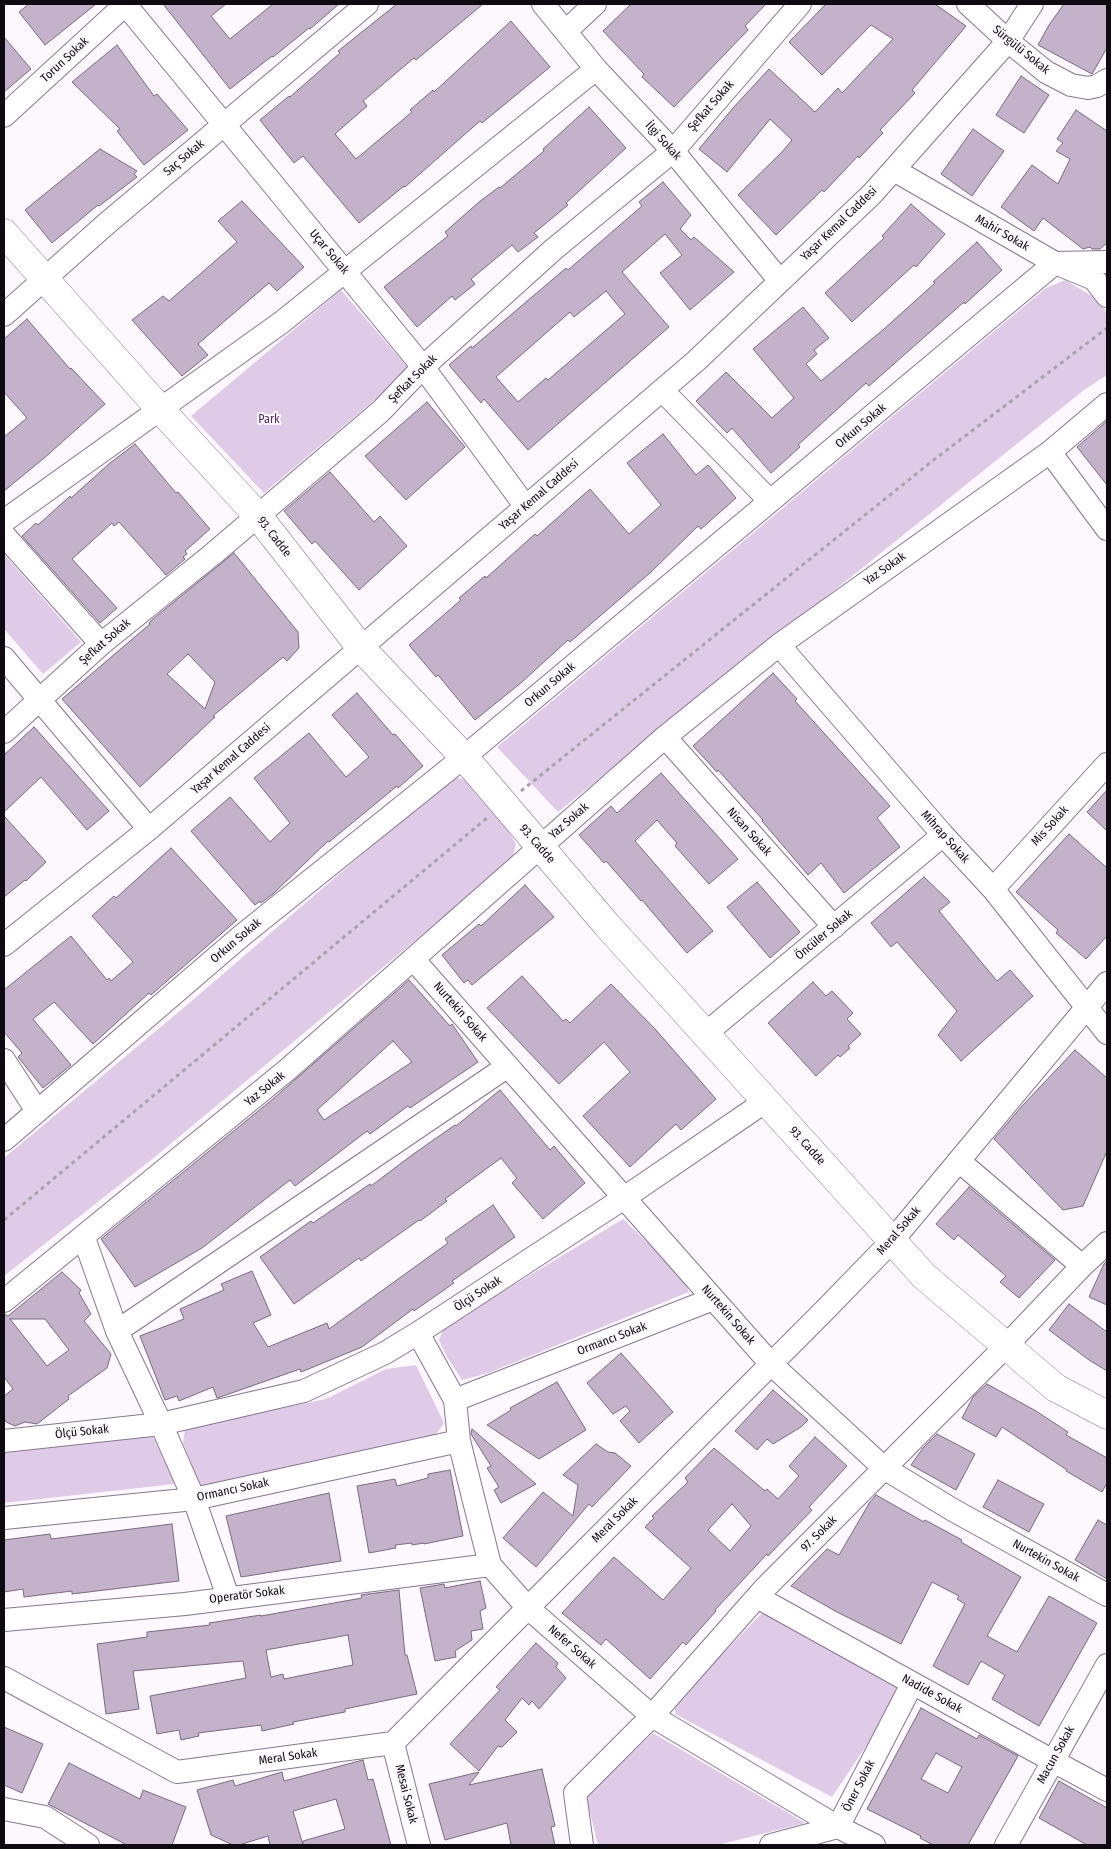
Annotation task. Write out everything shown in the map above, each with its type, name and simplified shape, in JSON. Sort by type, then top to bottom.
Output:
[{"type":"main road","name":"93. Cadde","points":[[4,233],[258,516],[361,648],[464,757],[606,924],[924,1276],[1056,1388],[1107,1415]]},
{"type":"street","name":"Uçar Sokak","points":[[125,4],[423,367],[526,506]]},
{"type":"street","name":"Torun Sokak","points":[[4,116],[125,4]]},
{"type":"street","name":"Saç Sokak","points":[[4,315],[223,125],[367,4]]},
{"type":"street","name":"İlgi Sokak","points":[[543,4],[596,69],[673,151],[780,281]]},
{"type":"street","points":[[566,32],[595,4]]},
{"type":"street","name":"Şefkat Sokak","points":[[4,732],[101,644],[258,516],[381,411],[423,367],[554,249],[673,151],[800,4]]},
{"type":"street","name":"Sürgülü Sokak","points":[[968,4],[1008,41],[1046,72],[1071,84],[1088,88],[1097,86],[1107,80]]},
{"type":"street","name":"Yaşar Kemal Caddesi","points":[[4,945],[149,829],[696,360],[872,194],[1008,41],[1032,4]]},
{"type":"street","points":[[4,521],[282,322],[596,69]]},
{"type":"street","name":"Mahir Sokak","points":[[894,170],[1055,264],[1094,279],[1107,296]]},
{"type":"street","points":[[1055,264],[1107,262]]},
{"type":"street","name":"Orkun Sokak","points":[[4,1140],[240,937],[464,757],[1055,264]]},
{"type":"street","points":[[662,390],[770,501]]},
{"type":"street","name":"Yaz Sokak","points":[[4,1301],[84,1238],[287,1070],[665,737],[779,644],[1050,452],[1107,404]]},
{"type":"street","points":[[1050,452],[1107,529]]},
{"type":"street","points":[[4,534],[101,644]]},
{"type":"street","name":"Mihrap Sokak","points":[[779,644],[943,835],[993,889],[1107,1033]]},
{"type":"street","points":[[4,658],[149,829]]},
{"type":"street","name":"Nisan Sokak","points":[[665,737],[834,927]]},
{"type":"street","name":"Mis Sokak","points":[[993,889],[1107,764]]},
{"type":"street","name":"Öncüler Sokak","points":[[705,1034],[943,835]]},
{"type":"street","name":"Nurtekin Sokak","points":[[413,959],[771,1364],[884,1468],[953,1510],[1107,1595]]},
{"type":"street","name":"Meral Sokak","points":[[4,1678],[177,1772],[393,1743],[892,1241],[1107,983]]},
{"type":"street","points":[[4,1060],[37,1112]]},
{"type":"street","points":[[116,1331],[508,1066]]},
{"type":"street","name":"Ölçü Sokak","points":[[4,1441],[161,1424],[304,1391],[385,1353],[418,1333],[624,1198],[766,1101]]},
{"type":"street","points":[[959,1161],[1082,1266]]},
{"type":"street","points":[[84,1238],[116,1331],[161,1424],[194,1499],[228,1597]]},
{"type":"street","name":"97. Sokak","points":[[582,1845],[574,1793],[652,1716],[757,1597],[1006,1346],[1082,1266],[1107,1243]]},
{"type":"street","name":"Ormancı Sokak","points":[[455,1400],[713,1299]]},
{"type":"street","name":"Nefer Sokak","points":[[418,1333],[455,1400],[458,1441],[490,1564],[528,1608],[652,1716],[838,1827],[874,1845]]},
{"type":"street","name":"Ormancı Sokak","points":[[4,1518],[194,1499],[458,1441]]},
{"type":"street","name":"Operatör Sokak","points":[[4,1620],[185,1604],[490,1564]]},
{"type":"street","name":"Nadide Sokak","points":[[757,1597],[1053,1762],[1107,1790]]},
{"type":"street","name":"Macun Sokak","points":[[1006,1845],[1107,1665]]},
{"type":"street","name":"Öner Sokak","points":[[771,1845],[838,1827],[912,1684]]},
{"type":"street","name":"Mesai Sokak","points":[[393,1743],[419,1845]]},
{"type":"street","points":[[4,1809],[45,1817],[88,1845]]},
{"type":"path","points":[[4,1220],[503,805],[931,462],[1107,328]]},
{"type":"green space","points":[[1065,280],[1097,299],[1107,313],[1107,375],[1084,390],[558,812],[497,747],[1046,288]]},
{"type":"green space","name":"Park","points":[[341,290],[410,370],[264,493],[191,416]]},
{"type":"green space","points":[[4,554],[81,642],[43,674],[4,629]]},
{"type":"green space","points":[[452,777],[467,780],[506,827],[516,844],[512,860],[156,1156],[4,1276],[4,1158],[187,1005]]},
{"type":"green space","points":[[623,1219],[685,1279],[689,1292],[488,1373],[462,1380],[447,1357],[439,1340],[444,1327]]},
{"type":"green space","points":[[416,1365],[444,1423],[434,1437],[200,1486],[183,1443],[185,1429],[326,1399],[386,1369]]},
{"type":"green space","points":[[153,1436],[175,1484],[4,1503],[4,1453]]},
{"type":"green space","points":[[763,1612],[898,1685],[900,1695],[832,1797],[675,1714],[675,1703]]},
{"type":"green space","points":[[653,1733],[805,1823],[718,1845],[598,1845],[586,1797]]},
{"type":"building","points":[[29,4],[96,4],[45,45],[19,12]]},
{"type":"building","points":[[163,4],[226,4],[211,16],[230,39],[273,4],[339,4],[310,29],[230,89]]},
{"type":"building","points":[[397,4],[483,4],[363,101],[367,106],[335,134],[356,159],[412,112],[410,110],[433,90],[434,92],[511,21],[550,67],[482,123],[480,121],[405,187],[359,223],[303,156],[294,163],[260,120],[290,97],[340,53],[338,51]]},
{"type":"building","points":[[631,4],[766,4],[745,26],[748,30],[674,107],[642,77],[644,74],[603,31]]},
{"type":"building","points":[[826,4],[935,4],[966,26],[912,90],[915,93],[880,130],[883,133],[824,192],[822,190],[776,235],[738,195],[792,140],[770,119],[727,172],[699,149],[769,69],[815,112],[838,88],[842,93],[893,39],[871,25],[822,75],[789,42]]},
{"type":"building","points":[[1064,4],[1107,4],[1107,48],[1092,74],[1038,45]]},
{"type":"building","points":[[4,37],[31,69],[4,92]]},
{"type":"building","points":[[117,45],[154,96],[157,94],[188,130],[144,165],[117,131],[120,129],[72,82]]},
{"type":"building","points":[[1021,76],[1049,95],[1024,133],[996,115]]},
{"type":"building","points":[[589,107],[626,148],[566,203],[568,205],[534,233],[538,237],[518,252],[512,245],[471,279],[475,284],[455,300],[452,296],[417,327],[384,287],[448,236],[445,232],[479,202],[500,188],[544,151],[543,149]]},
{"type":"building","points":[[1076,110],[1107,131],[1107,243],[1100,249],[1092,249],[1090,247],[1083,249],[1043,218],[1034,231],[1001,207],[1032,165],[1058,184],[1070,159],[1056,151],[1063,143],[1057,139]]},
{"type":"building","points":[[973,129],[1004,151],[972,196],[941,174]]},
{"type":"building","points":[[100,149],[137,171],[134,174],[137,177],[98,205],[52,243],[25,210]]},
{"type":"building","points":[[663,182],[691,215],[680,229],[691,240],[694,237],[734,272],[690,310],[660,273],[682,255],[665,234],[622,272],[669,327],[528,450],[484,399],[481,403],[449,365],[471,346],[472,348],[566,268],[568,270],[642,206],[639,202]],"holes":[[[606,291],[625,314],[548,380],[546,378],[518,402],[496,377],[570,312],[574,317]]]},
{"type":"building","points":[[242,201],[304,267],[277,291],[269,283],[198,344],[208,355],[182,376],[132,320],[163,296],[169,301],[237,242],[218,221]]},
{"type":"building","points":[[911,204],[945,234],[916,267],[914,265],[852,322],[825,293],[884,238],[882,236]]},
{"type":"building","points":[[977,242],[1002,270],[869,386],[866,383],[798,445],[800,447],[771,473],[732,428],[727,433],[696,401],[726,372],[772,418],[794,398],[753,349],[803,307],[829,338],[814,350],[817,354],[806,364],[821,381],[884,329]]},
{"type":"building","points":[[27,319],[70,369],[105,404],[4,491],[4,437],[27,418],[4,392],[4,339]]},
{"type":"building","points":[[427,402],[465,447],[406,500],[365,456]]},
{"type":"building","points":[[1107,421],[1107,485],[1077,447]]},
{"type":"building","points":[[663,434],[696,475],[708,465],[736,498],[701,529],[698,526],[651,572],[475,720],[438,675],[436,677],[409,645],[461,600],[459,598],[485,576],[486,578],[535,534],[537,536],[590,489],[629,534],[661,505],[627,463]]},
{"type":"building","points":[[135,444],[176,493],[178,492],[210,529],[185,551],[187,554],[183,557],[185,559],[166,575],[119,522],[114,526],[112,523],[72,559],[117,608],[100,623],[22,536],[36,523],[38,525],[70,496],[71,498],[110,463]]},
{"type":"building","points":[[330,472],[374,522],[380,516],[407,546],[359,590],[315,541],[312,544],[284,511]]},
{"type":"building","points":[[234,553],[298,632],[299,648],[287,661],[283,657],[213,716],[215,717],[140,787],[62,699],[150,624],[153,619]],"holes":[[[188,654],[215,682],[205,709],[167,674]]]},
{"type":"building","points":[[773,673],[797,699],[795,701],[890,806],[877,818],[900,847],[844,893],[821,863],[808,875],[763,820],[718,770],[717,772],[693,746]]},
{"type":"building","points":[[357,693],[423,766],[398,788],[397,786],[328,841],[274,893],[261,903],[260,901],[255,905],[191,831],[230,797],[270,842],[290,823],[254,778],[309,733],[346,777],[369,757],[332,715]]},
{"type":"building","points":[[34,727],[109,811],[87,830],[41,777],[4,812],[4,755]]},
{"type":"building","points":[[661,773],[738,859],[709,884],[675,846],[677,843],[657,820],[635,841],[713,931],[687,953],[642,900],[606,861],[604,863],[579,835],[611,806],[617,813]]},
{"type":"building","points":[[1107,790],[1107,831],[1087,812]]},
{"type":"building","points":[[4,816],[46,862],[26,881],[4,897]]},
{"type":"building","points":[[1069,834],[1107,868],[1107,936],[1086,959],[1056,933],[1058,930],[1016,892]]},
{"type":"building","points":[[171,848],[237,920],[151,995],[149,993],[93,1044],[54,1002],[33,1019],[71,1065],[43,1088],[18,1057],[22,1053],[4,1032],[4,990],[71,936],[107,980],[109,978],[111,981],[133,962],[92,916],[114,896],[116,898]]},
{"type":"building","points":[[924,877],[950,902],[939,911],[997,981],[1010,970],[1033,996],[961,1061],[938,1035],[957,1011],[897,942],[891,947],[871,923]]},
{"type":"building","points":[[757,882],[800,932],[770,958],[727,907]]},
{"type":"building","points":[[525,885],[554,917],[472,985],[468,980],[464,983],[442,955],[479,924],[481,926]]},
{"type":"building","points":[[522,976],[563,1021],[566,1019],[570,1023],[611,984],[656,1030],[716,1099],[681,1130],[676,1124],[630,1167],[583,1116],[630,1072],[604,1042],[559,1084],[487,1008]]},
{"type":"building","points":[[409,980],[450,1026],[452,1024],[478,1062],[410,1108],[408,1106],[370,1134],[367,1131],[295,1186],[290,1180],[202,1248],[135,1287],[101,1239],[273,1099]],"holes":[[[393,1041],[412,1062],[324,1120],[317,1110]]]},
{"type":"building","points":[[813,982],[826,996],[832,991],[853,1013],[847,1019],[861,1034],[848,1046],[850,1048],[840,1057],[838,1055],[816,1076],[768,1023]]},
{"type":"building","points":[[1075,1050],[1107,1078],[1107,1151],[1083,1206],[1063,1210],[994,1139],[1022,1106]]},
{"type":"building","points":[[500,1090],[550,1150],[554,1146],[585,1183],[543,1219],[512,1183],[517,1178],[501,1158],[445,1199],[447,1201],[420,1221],[361,1261],[359,1258],[294,1304],[260,1257],[311,1221],[313,1223],[370,1184],[371,1186],[412,1155],[456,1126]]},
{"type":"building","points":[[969,1187],[1055,1260],[1019,1298],[1000,1282],[1006,1276],[958,1235],[954,1240],[936,1224]]},
{"type":"building","points":[[493,1205],[515,1237],[452,1281],[454,1283],[414,1311],[413,1309],[362,1347],[301,1372],[300,1369],[217,1398],[213,1387],[179,1401],[177,1396],[165,1400],[140,1336],[184,1319],[180,1309],[224,1290],[221,1284],[252,1271],[271,1315],[253,1323],[268,1347],[327,1323],[329,1329],[448,1243],[445,1239]]},
{"type":"building","points":[[1107,1261],[1107,1305],[1089,1297]]},
{"type":"building","points":[[62,1272],[81,1290],[79,1293],[91,1314],[84,1321],[111,1354],[107,1368],[68,1396],[69,1399],[37,1424],[25,1422],[15,1426],[6,1422],[4,1418],[4,1396],[13,1389],[4,1377],[4,1314],[8,1316]],"holes":[[[10,1319],[45,1319],[69,1350],[47,1366]]]},
{"type":"building","points":[[1069,1304],[1107,1332],[1107,1371],[1049,1330]]},
{"type":"building","points":[[621,1353],[673,1412],[639,1443],[620,1421],[630,1411],[626,1406],[613,1414],[587,1383]]},
{"type":"building","points":[[557,1382],[586,1430],[539,1459],[487,1425],[511,1410],[510,1408]]},
{"type":"building","points":[[987,1384],[1036,1411],[1068,1432],[1066,1435],[1107,1458],[1107,1483],[1102,1492],[1066,1471],[1002,1427],[996,1437],[962,1418],[973,1397]]},
{"type":"building","points":[[773,1390],[808,1420],[801,1427],[773,1444],[767,1439],[757,1450],[735,1431]]},
{"type":"building","points":[[472,1429],[536,1484],[501,1503],[494,1490],[499,1487],[487,1468],[491,1466],[471,1434]]},
{"type":"building","points":[[937,1434],[975,1454],[956,1490],[911,1465],[923,1448]]},
{"type":"building","points":[[815,1437],[847,1466],[809,1507],[812,1510],[768,1556],[767,1554],[715,1610],[686,1645],[683,1642],[650,1679],[606,1639],[601,1645],[562,1613],[614,1557],[663,1600],[691,1568],[645,1527],[654,1518],[652,1516],[688,1482],[685,1478],[714,1448],[765,1491],[767,1489],[778,1499],[799,1476],[789,1466]],"holes":[[[732,1504],[751,1526],[730,1551],[708,1530]]]},
{"type":"building","points":[[596,1444],[608,1452],[615,1453],[631,1466],[592,1507],[589,1504],[536,1567],[503,1538],[543,1492],[573,1516],[578,1485],[563,1475]]},
{"type":"building","points":[[450,1470],[463,1536],[424,1544],[395,1545],[396,1548],[369,1553],[357,1486],[395,1479],[397,1486],[428,1478],[428,1474]]},
{"type":"building","points":[[998,1480],[1044,1504],[1029,1532],[983,1507]]},
{"type":"building","points":[[329,1493],[341,1561],[241,1577],[226,1516]]},
{"type":"building","points":[[876,1495],[924,1522],[925,1520],[962,1540],[961,1542],[1021,1577],[987,1636],[1017,1652],[1049,1596],[1097,1623],[1039,1726],[992,1699],[1005,1675],[981,1661],[968,1685],[933,1666],[965,1604],[957,1599],[959,1596],[932,1582],[901,1644],[837,1612],[791,1586],[827,1549],[839,1555]]},
{"type":"building","points":[[1098,1520],[1107,1525],[1107,1579],[1075,1560]]},
{"type":"building","points":[[172,1524],[179,1581],[72,1594],[72,1591],[24,1597],[23,1589],[4,1592],[4,1540],[50,1534],[51,1539]]},
{"type":"building","points":[[480,1581],[486,1608],[480,1611],[483,1629],[471,1631],[472,1640],[455,1651],[456,1657],[435,1661],[420,1588],[444,1584],[445,1588]]},
{"type":"building","points":[[399,1590],[405,1655],[407,1655],[417,1694],[345,1709],[345,1712],[293,1722],[294,1724],[262,1731],[261,1725],[198,1733],[199,1736],[181,1740],[179,1730],[157,1734],[150,1696],[246,1678],[243,1661],[133,1671],[139,1709],[106,1714],[97,1644],[147,1637],[147,1632],[210,1625],[209,1623],[362,1598],[361,1595]],"holes":[[[348,1635],[353,1665],[284,1679],[283,1674],[271,1677],[266,1650]]]},
{"type":"building","points":[[536,1643],[558,1663],[556,1667],[566,1678],[539,1709],[532,1701],[529,1705],[522,1698],[505,1720],[517,1732],[502,1747],[498,1746],[479,1771],[450,1744],[500,1690],[496,1687]]},
{"type":"building","points":[[921,1708],[977,1739],[979,1735],[1018,1756],[968,1845],[933,1845],[920,1838],[921,1836],[867,1809]],"holes":[[[936,1753],[962,1767],[948,1793],[921,1779]]]},
{"type":"building","points":[[4,1727],[43,1744],[22,1793],[4,1785]]},
{"type":"building","points":[[363,1760],[368,1780],[373,1779],[391,1845],[270,1845],[268,1836],[233,1845],[211,1835],[197,1790],[233,1780],[235,1786],[282,1772],[284,1781]],"holes":[[[336,1799],[345,1829],[303,1841],[303,1845],[293,1811]]]},
{"type":"building","points":[[69,1763],[140,1799],[143,1790],[186,1807],[172,1845],[127,1845],[48,1804]]},
{"type":"building","points":[[542,1769],[555,1826],[551,1827],[555,1845],[511,1845],[507,1823],[445,1840],[429,1784],[479,1772],[469,1785]]},
{"type":"building","points":[[1059,1781],[1107,1808],[1107,1845],[1087,1845],[1039,1818]]}]
